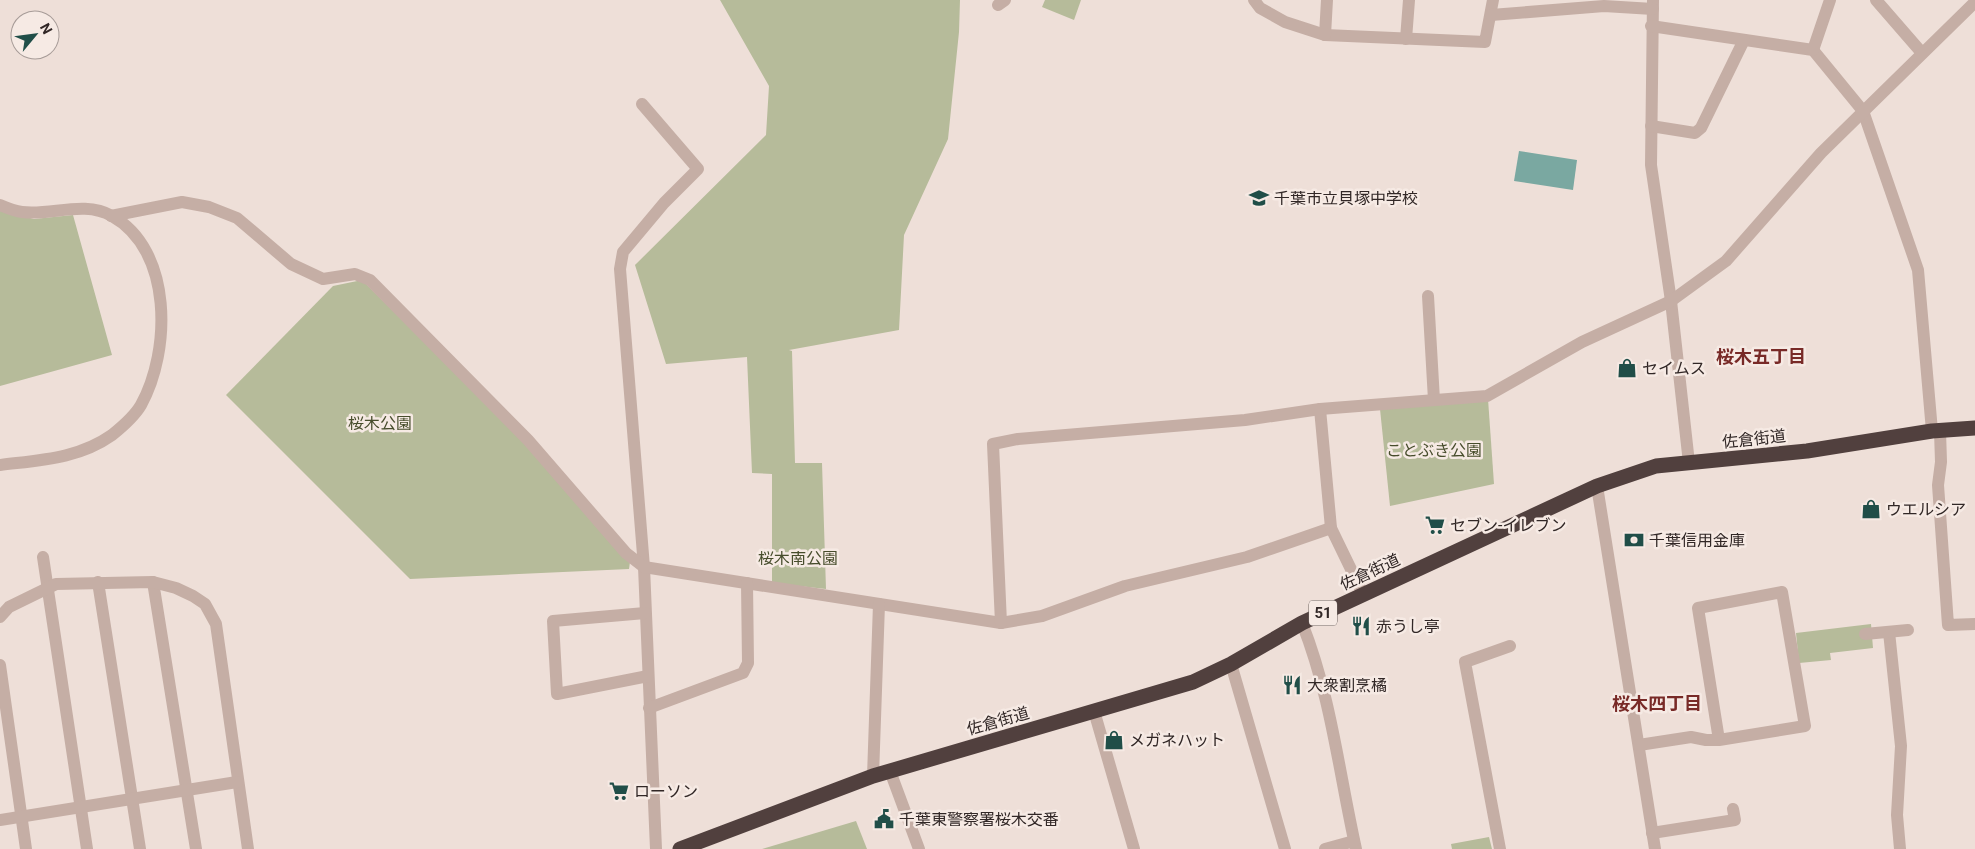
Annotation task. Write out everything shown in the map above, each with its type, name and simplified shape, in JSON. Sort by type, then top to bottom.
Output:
[{"type":"highway","name":"佐倉街道","points":[[680,849],[873,776],[1193,682],[1232,664],[1302,623],[1597,486],[1638,470],[1656,466],[1807,451],[1936,431],[1975,428]]},
{"type":"street","points":[[1254,0],[1260,8],[1286,22],[1325,35],[1485,42],[1493,0]]},
{"type":"street","points":[[1325,35],[1327,0]]},
{"type":"street","points":[[1406,39],[1410,0]]},
{"type":"street","points":[[1813,50],[1830,0]]},
{"type":"street","points":[[1876,0],[1922,53]]},
{"type":"street","points":[[1001,623],[993,444],[1018,439],[1245,420],[1320,409],[1487,396],[1582,342],[1671,301],[1726,260],[1820,152],[1975,2]]},
{"type":"street","points":[[1491,16],[1571,5],[1653,4],[1651,26],[1651,165],[1671,301],[1689,463]]},
{"type":"street","points":[[1651,26],[1813,50],[1863,111],[1918,270],[1941,462],[1938,484],[1948,625],[1975,624]]},
{"type":"street","points":[[1651,126],[1695,133],[1701,128],[1744,40]]},
{"type":"street","points":[[642,104],[698,169],[664,203],[623,252],[620,269],[644,567],[656,849]]},
{"type":"street","points":[[111,216],[182,202],[209,207],[237,218],[291,264],[324,279],[355,274],[370,280],[528,440],[626,553],[644,567],[1001,623],[1042,616],[1125,586],[1247,557],[1331,528]]},
{"type":"street","points":[[0,206],[22,212],[85,209],[111,216],[129,229],[141,244],[157,281],[162,320],[158,351],[147,390],[140,406],[127,422],[92,446],[62,458],[0,465]]},
{"type":"street","points":[[1428,296],[1434,400]]},
{"type":"street","points":[[1320,409],[1331,528],[1364,594]]},
{"type":"street","points":[[1597,486],[1655,849]]},
{"type":"street","points":[[43,556],[87,849]]},
{"type":"street","points":[[98,582],[140,849]]},
{"type":"street","points":[[0,617],[9,607],[56,584],[153,582],[176,588],[205,604],[216,624],[248,849]]},
{"type":"street","points":[[153,582],[196,849]]},
{"type":"street","points":[[649,708],[743,673],[748,663],[747,583]]},
{"type":"street","points":[[1639,745],[1691,737],[1718,740],[1805,726],[1782,592],[1698,608],[1718,740]]},
{"type":"street","points":[[873,776],[879,604]]},
{"type":"street","points":[[646,613],[553,621],[557,694],[648,676]]},
{"type":"street","points":[[1302,623],[1314,653],[1334,732],[1355,845],[1325,849]]},
{"type":"street","points":[[1865,634],[1908,630]]},
{"type":"street","points":[[1888,632],[1901,746],[1897,815],[1900,849]]},
{"type":"street","points":[[1500,849],[1465,662],[1510,646]]},
{"type":"street","points":[[1232,664],[1285,849]]},
{"type":"street","points":[[0,665],[26,849]]},
{"type":"street","points":[[1094,712],[1134,849]]},
{"type":"street","points":[[890,771],[919,849]]},
{"type":"street","points":[[0,820],[237,782]]},
{"type":"street","points":[[1652,833],[1735,820]]},
{"type":"green space","name":"桜木南公園","points":[[720,0],[960,0],[959,32],[948,139],[904,235],[899,330],[789,350],[792,351],[795,463],[822,463],[826,589],[772,583],[772,474],[752,473],[747,357],[666,364],[635,265],[766,135],[769,86]]},
{"type":"green space","points":[[1045,0],[1081,0],[1074,20],[1042,7]]},
{"type":"green space","points":[[0,210],[34,219],[73,215],[112,355],[0,386]]},
{"type":"green space","name":"桜木公園","points":[[362,280],[534,452],[630,562],[629,569],[410,579],[226,395],[333,286]]},
{"type":"green space","name":"ことぶき公園","points":[[1488,399],[1494,484],[1390,506],[1380,409]]},
{"type":"green space","points":[[1871,624],[1873,648],[1830,653],[1831,660],[1799,663],[1796,633]]},
{"type":"green space","points":[[856,821],[867,849],[762,849]]},
{"type":"green space","points":[[1489,837],[1492,849],[1452,849],[1451,844]]},
{"type":"water","points":[[1519,151],[1577,160],[1573,190],[1514,181]]},
{"type":"place","name":"千葉市立貝塚中学校","points":[[1259,198]]},
{"type":"place","name":"セイムス","points":[[1627,368]]},
{"type":"place","name":"ウエルシア","points":[[1871,509]]},
{"type":"place","name":"セブン-イレブン","points":[[1435,525]]},
{"type":"place","name":"千葉信用金庫","points":[[1634,540]]},
{"type":"place","name":"赤うし亭","points":[[1361,626]]},
{"type":"place","name":"大衆割烹橘","points":[[1292,685]]},
{"type":"place","name":"メガネハット","points":[[1114,740]]},
{"type":"place","name":"ローソン","points":[[619,791]]},
{"type":"place","name":"千葉東警察署桜木交番","points":[[884,819]]},
{"type":"district","name":"桜木五丁目","points":[[1761,356]]},
{"type":"district","name":"桜木四丁目","points":[[1657,703]]}]
